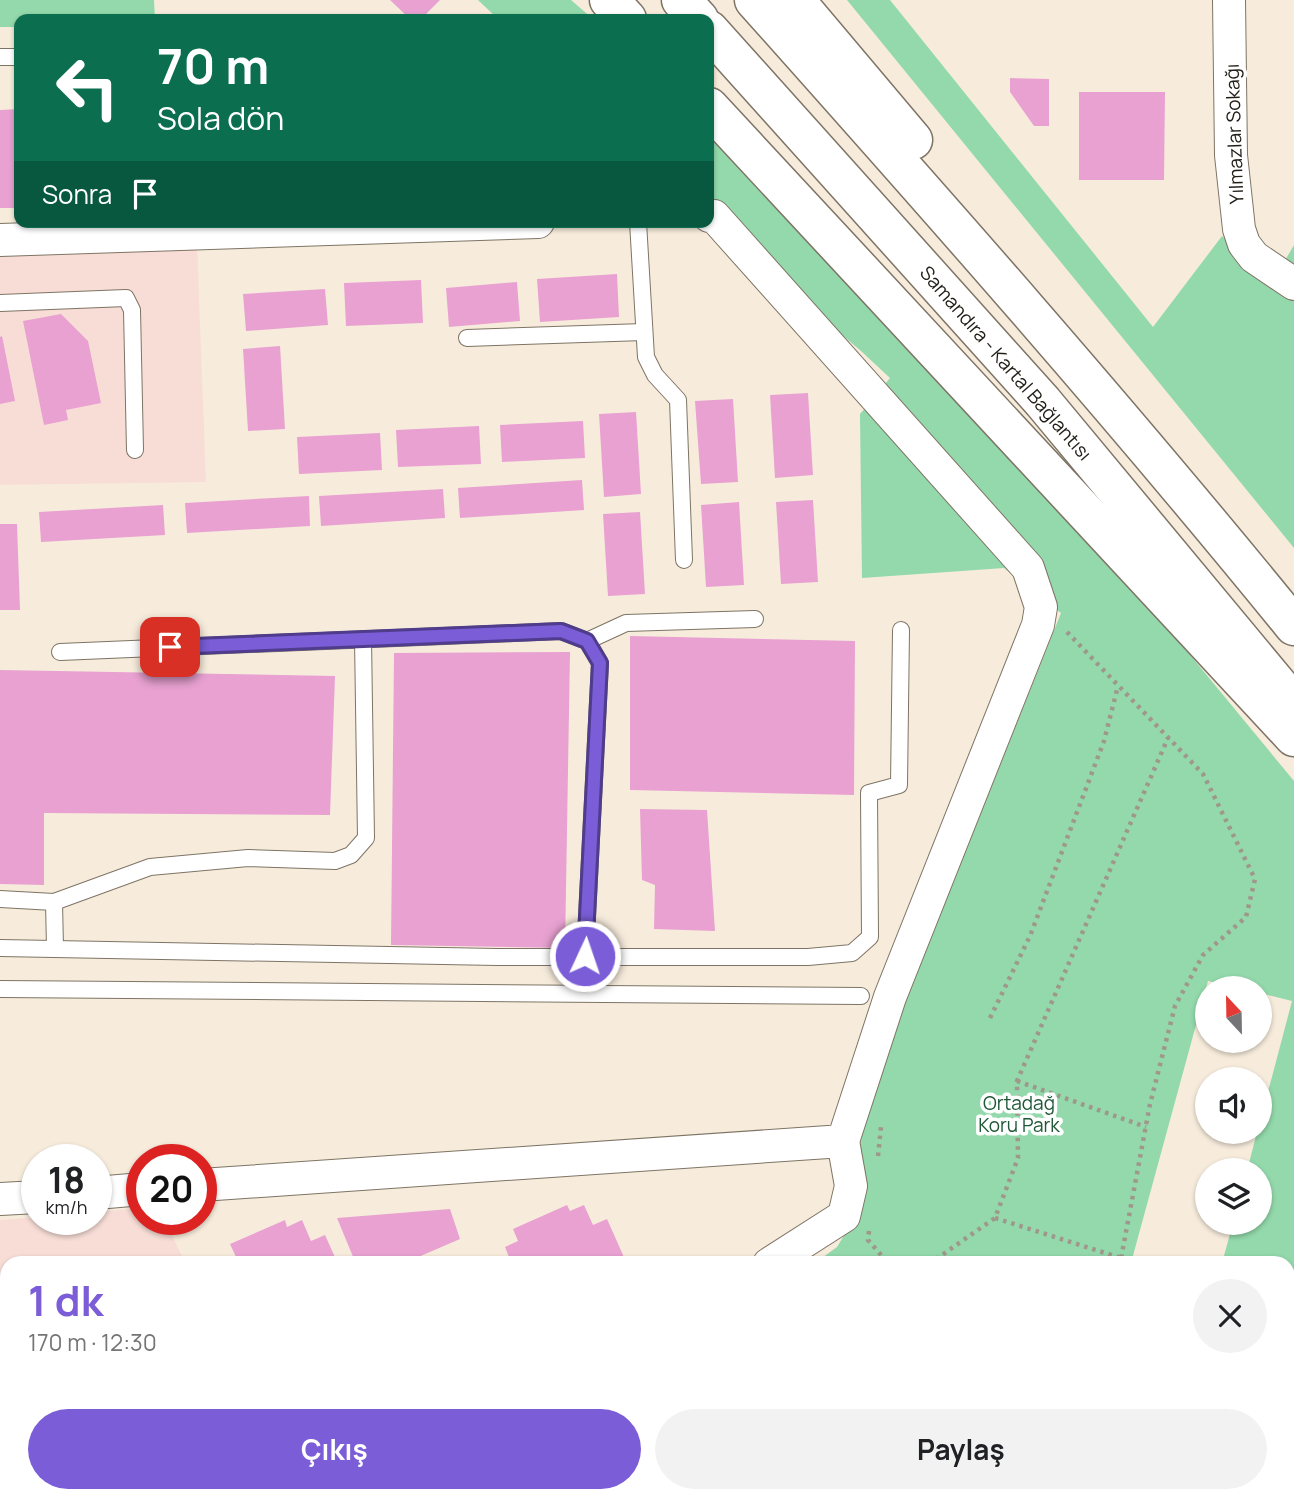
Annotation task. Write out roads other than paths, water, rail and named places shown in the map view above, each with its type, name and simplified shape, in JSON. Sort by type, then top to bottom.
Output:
[{"type":"main road","points":[[609,0],[622,14]]},
{"type":"main road","points":[[681,0],[694,14]]},
{"type":"main road","points":[[754,0],[1072,360],[1294,625]]},
{"type":"main road","points":[[795,0],[1294,591]]},
{"type":"main road","name":"Samandıra - Kartal Bağlantısı","points":[[714,36],[1042,402],[1294,704]]},
{"type":"main road","points":[[714,112],[1294,737]]},
{"type":"street","name":"Yılmazlar Sokağı","points":[[1230,0],[1231,155],[1239,229],[1244,244],[1254,257],[1294,284]]},
{"type":"street","points":[[714,216],[1028,568],[1041,607],[1053,629],[890,998],[843,1141],[850,1186],[844,1216],[782,1256]]},
{"type":"street","points":[[0,240],[359,228]]},
{"type":"street","points":[[217,1184],[843,1141]]},
{"type":"street","points":[[0,1199],[21,1198]]},
{"type":"lane","points":[[638,228],[646,357],[655,375],[678,400],[684,560]]},
{"type":"lane","points":[[0,303],[126,298],[132,310],[135,450]]},
{"type":"lane","points":[[467,338],[644,332]]},
{"type":"lane","points":[[587,641],[626,623],[755,619]]},
{"type":"lane","points":[[0,948],[585,956],[808,957],[852,953],[870,937],[869,793],[899,785],[901,630]]},
{"type":"lane","points":[[60,652],[561,631],[587,641],[600,663],[585,956]]},
{"type":"lane","points":[[0,899],[54,902],[150,867],[248,858],[335,861],[351,855],[366,838],[363,639]]},
{"type":"lane","points":[[54,902],[54,948]]},
{"type":"lane","points":[[0,989],[860,996]]},
{"type":"park label","name":"Ortadağ Koru Park","points":[[1019,1114]]}]
